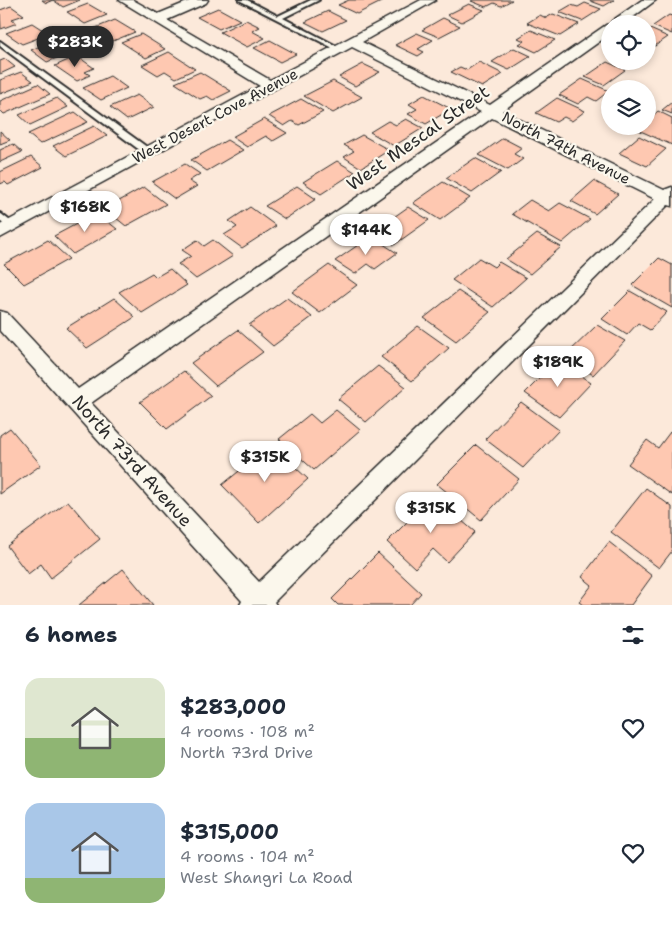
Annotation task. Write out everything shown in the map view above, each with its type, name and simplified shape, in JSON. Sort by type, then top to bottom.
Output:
[{"type":"street","points":[[125,0],[270,86]]},
{"type":"street","points":[[158,19],[202,0]]},
{"type":"street","name":"West Desert Cove Avenue","points":[[4,225],[148,152],[430,0]]},
{"type":"street","points":[[629,15],[650,0]]},
{"type":"street","name":"West Mescal Street","points":[[78,401],[601,34]]},
{"type":"street","name":"North 74th Avenue","points":[[352,42],[670,197]]},
{"type":"street","points":[[258,603],[670,197]]},
{"type":"street","name":"North 73rd Avenue","points":[[0,318],[78,401],[258,603]]},
{"type":"lane","points":[[242,0],[339,49]]},
{"type":"lane","points":[[278,18],[316,0]]},
{"type":"lane","points":[[0,43],[148,152]]},
{"type":"building","points":[[42,0],[53,0],[46,3]]},
{"type":"building","points":[[53,0],[80,0],[63,7]]},
{"type":"building","points":[[349,0],[383,1],[357,14],[338,5]]},
{"type":"building","points":[[512,0],[501,6],[494,3],[486,7],[471,1]]},
{"type":"building","points":[[588,0],[614,0],[604,6]]},
{"type":"building","points":[[585,3],[601,9],[582,21],[559,12],[571,5],[578,7]]},
{"type":"building","points":[[88,4],[107,15],[85,24],[67,12]]},
{"type":"building","points":[[469,4],[484,10],[462,22],[447,15]]},
{"type":"building","points":[[11,6],[24,15],[12,19],[17,23],[1,29],[0,10]]},
{"type":"building","points":[[218,8],[240,20],[219,29],[197,17]]},
{"type":"building","points":[[328,11],[346,20],[323,31],[305,22]]},
{"type":"building","points":[[553,14],[579,24],[560,36],[527,23],[540,15],[546,18]]},
{"type":"building","points":[[669,15],[672,16],[672,34],[656,27],[656,24]]},
{"type":"building","points":[[443,18],[460,26],[439,37],[422,30]]},
{"type":"building","points":[[115,20],[135,32],[113,41],[93,29]]},
{"type":"building","points":[[246,20],[260,27],[252,31],[265,38],[247,47],[220,32]]},
{"type":"building","points":[[32,23],[49,34],[22,44],[6,33]]},
{"type":"building","points":[[531,30],[555,40],[536,52],[519,44],[524,41],[518,38]]},
{"type":"building","points":[[656,32],[668,37],[656,45]]},
{"type":"building","points":[[417,33],[433,40],[418,49],[424,52],[418,56],[395,45]]},
{"type":"building","points":[[141,34],[165,49],[146,58],[121,42]]},
{"type":"building","points":[[60,38],[77,50],[47,62],[31,50]]},
{"type":"building","points":[[270,40],[296,54],[280,62],[254,48]]},
{"type":"building","points":[[514,48],[531,56],[509,70],[492,62]]},
{"type":"building","points":[[169,52],[195,69],[176,78],[165,71],[158,75],[142,65]]},
{"type":"building","points":[[77,56],[94,68],[85,72],[90,75],[77,81],[55,66]]},
{"type":"building","points":[[5,59],[15,67],[0,74],[0,61]]},
{"type":"building","points":[[479,62],[503,74],[482,87],[451,72],[460,67],[467,70]]},
{"type":"building","points":[[363,64],[380,72],[355,86],[339,77]]},
{"type":"building","points":[[601,66],[601,70],[625,70],[611,80],[601,80],[601,84],[585,77]]},
{"type":"building","points":[[21,72],[33,81],[0,94],[0,80]]},
{"type":"building","points":[[200,72],[231,91],[213,100],[207,96],[200,99],[175,83]]},
{"type":"building","points":[[110,76],[127,88],[101,100],[83,88]]},
{"type":"building","points":[[582,79],[601,87],[601,97],[596,101],[588,97],[578,104],[559,95]]},
{"type":"building","points":[[333,81],[362,97],[333,113],[304,96]]},
{"type":"building","points":[[38,84],[50,94],[4,114],[0,110],[0,101]]},
{"type":"building","points":[[137,95],[154,107],[127,120],[110,107]]},
{"type":"building","points":[[424,95],[451,109],[426,124],[408,114],[417,109],[409,104]]},
{"type":"building","points":[[57,98],[68,107],[30,125],[19,115]]},
{"type":"building","points":[[557,98],[585,111],[572,121],[564,117],[556,122],[536,113]]},
{"type":"building","points":[[301,99],[323,112],[299,125],[292,121],[284,126],[269,116]]},
{"type":"building","points":[[672,102],[672,114],[662,110]]},
{"type":"building","points":[[658,111],[672,118],[672,145],[650,135],[656,135],[656,113]]},
{"type":"building","points":[[75,112],[88,122],[40,144],[28,134]]},
{"type":"building","points":[[264,119],[287,133],[273,141],[266,136],[247,147],[232,137]]},
{"type":"building","points":[[406,119],[423,128],[394,146],[370,132],[388,121],[396,125]]},
{"type":"building","points":[[94,126],[107,136],[66,156],[53,146]]},
{"type":"building","points":[[0,131],[10,140],[0,144]]},
{"type":"building","points":[[362,135],[389,150],[361,168],[344,157],[354,151],[344,145]]},
{"type":"building","points":[[639,136],[666,149],[647,166],[619,153]]},
{"type":"building","points":[[503,138],[522,148],[514,154],[523,159],[508,170],[479,155]]},
{"type":"building","points":[[227,140],[243,150],[207,171],[191,160]]},
{"type":"building","points":[[13,144],[22,152],[0,162],[0,150]]},
{"type":"building","points":[[31,157],[43,167],[8,185],[5,182],[0,184],[0,172]]},
{"type":"building","points":[[475,158],[501,172],[472,193],[446,178]]},
{"type":"building","points":[[337,161],[355,172],[321,194],[303,182]]},
{"type":"building","points":[[185,164],[200,174],[189,181],[197,186],[175,199],[152,182]]},
{"type":"building","points":[[594,181],[618,194],[595,214],[571,201]]},
{"type":"building","points":[[443,182],[470,198],[440,220],[413,203]]},
{"type":"building","points":[[297,186],[316,199],[285,219],[265,206]]},
{"type":"building","points":[[144,187],[166,204],[126,226],[105,209]]},
{"type":"building","points":[[530,200],[549,211],[560,203],[590,219],[562,243],[512,214]]},
{"type":"building","points":[[250,207],[276,226],[242,248],[224,235],[237,227],[229,221]]},
{"type":"building","points":[[408,207],[429,220],[394,245],[374,231]]},
{"type":"building","points":[[97,213],[117,229],[73,254],[54,236]]},
{"type":"building","points":[[537,234],[561,247],[530,274],[506,259]]},
{"type":"building","points":[[371,236],[397,253],[375,269],[368,264],[355,274],[335,261]]},
{"type":"building","points":[[48,240],[69,259],[24,284],[4,264]]},
{"type":"building","points":[[197,240],[204,246],[213,240],[233,256],[196,279],[178,264],[191,256],[182,250]]},
{"type":"building","points":[[479,258],[494,267],[499,262],[526,278],[493,307],[452,280]]},
{"type":"building","points":[[659,258],[672,265],[672,308],[632,285]]},
{"type":"building","points":[[329,265],[357,285],[320,313],[292,292]]},
{"type":"building","points":[[170,269],[187,285],[142,313],[119,292],[152,273],[156,277]]},
{"type":"building","points":[[458,291],[490,312],[456,341],[424,318]]},
{"type":"building","points":[[630,291],[667,312],[650,330],[638,323],[627,335],[602,319]]},
{"type":"building","points":[[114,298],[135,317],[87,348],[66,328]]},
{"type":"building","points":[[287,298],[312,317],[273,346],[249,325]]},
{"type":"building","points":[[597,325],[625,341],[593,375],[565,356]]},
{"type":"building","points":[[418,326],[449,348],[412,381],[381,357]]},
{"type":"building","points":[[238,330],[263,352],[216,386],[191,363]]},
{"type":"building","points":[[558,360],[591,383],[559,417],[525,393]]},
{"type":"building","points":[[378,366],[406,387],[366,422],[338,399]]},
{"type":"building","points":[[184,371],[211,396],[167,429],[140,402]]},
{"type":"building","points":[[521,402],[559,430],[523,468],[485,439]]},
{"type":"building","points":[[336,410],[360,430],[314,470],[279,439],[310,414],[320,423]]},
{"type":"building","points":[[10,428],[41,465],[0,494],[0,435]]},
{"type":"building","points":[[670,432],[672,433],[672,495],[628,464],[647,440],[658,448]]},
{"type":"building","points":[[271,445],[308,479],[259,523],[222,485]]},
{"type":"building","points":[[476,445],[519,479],[481,520],[437,484]]},
{"type":"building","points":[[646,488],[672,507],[672,551],[659,568],[611,532]]},
{"type":"building","points":[[433,496],[475,532],[447,562],[433,549],[415,568],[387,542]]},
{"type":"building","points":[[68,501],[100,539],[51,578],[41,564],[28,574],[7,546]]},
{"type":"building","points":[[609,542],[652,576],[631,605],[583,605],[579,602],[592,585],[582,577]]},
{"type":"building","points":[[378,553],[421,593],[410,605],[338,605],[332,599]]},
{"type":"building","points":[[123,569],[153,605],[79,605]]}]
